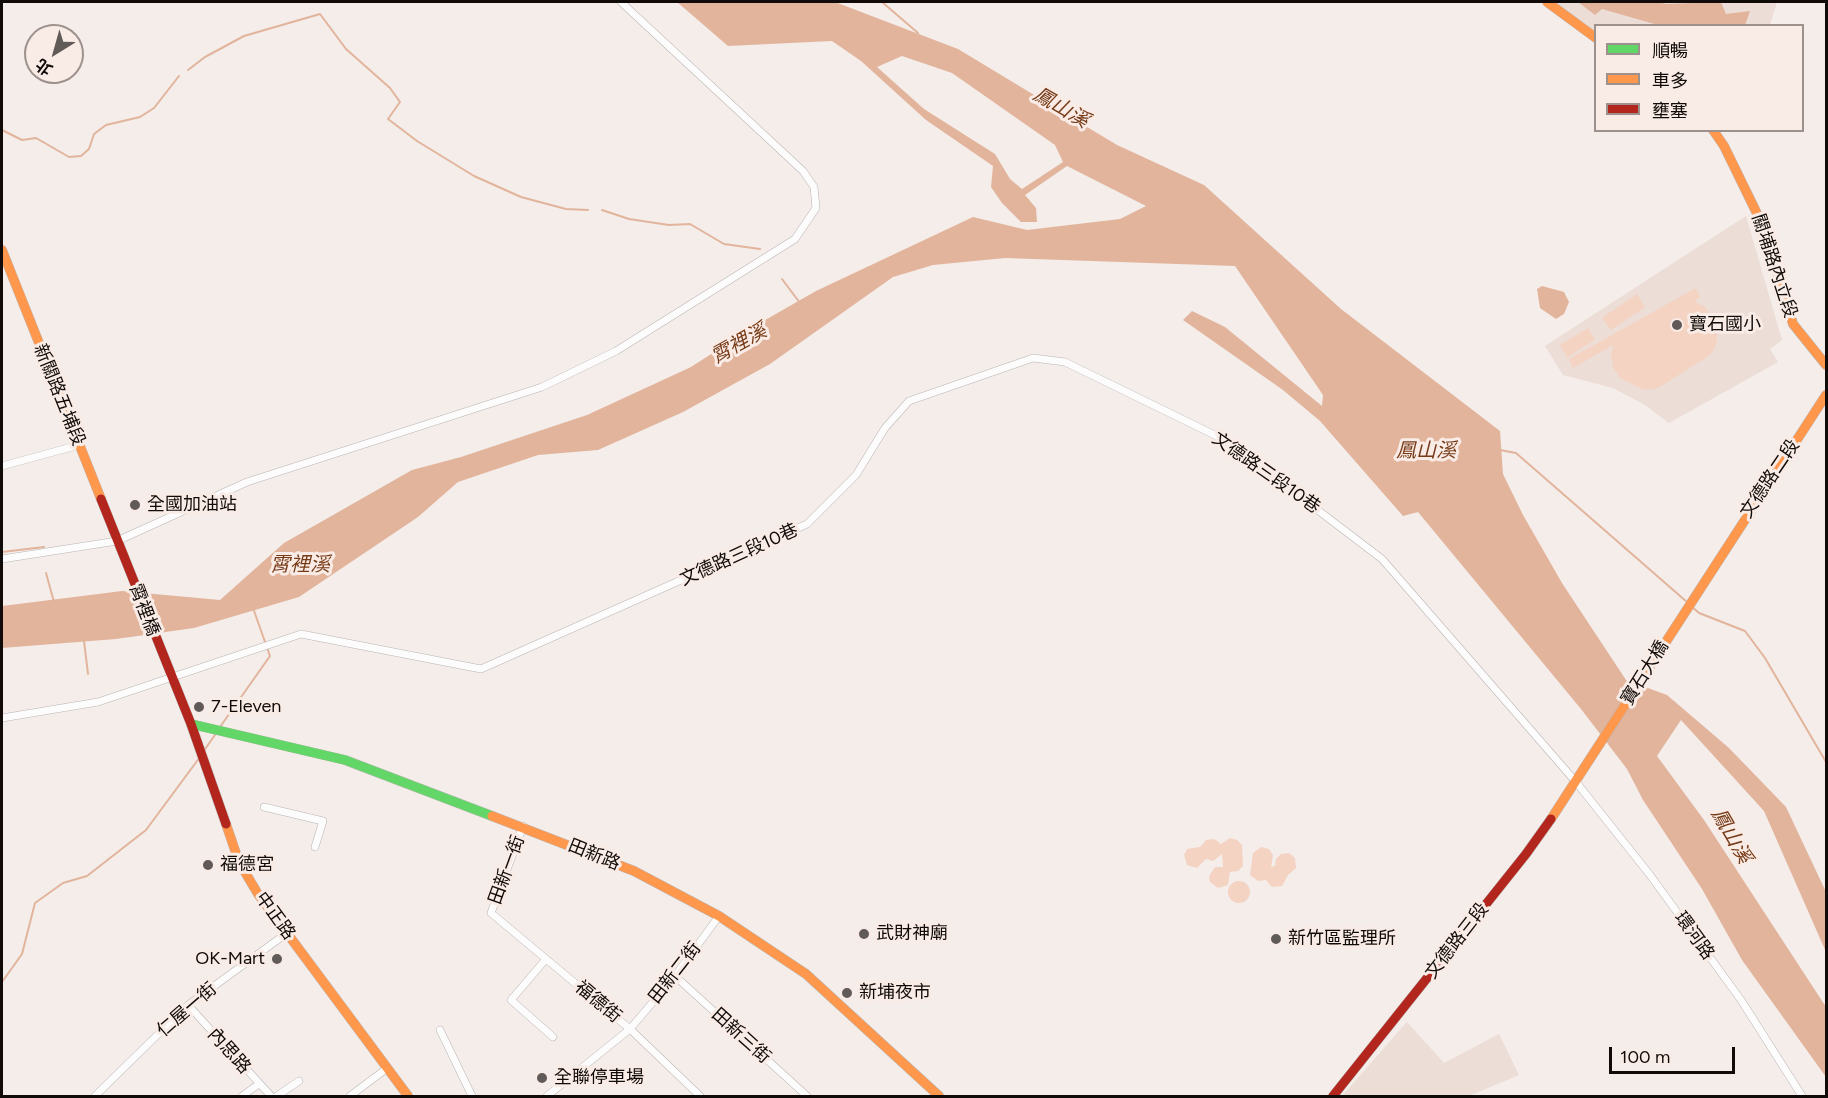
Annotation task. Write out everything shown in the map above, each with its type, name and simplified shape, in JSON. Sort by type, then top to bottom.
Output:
[{"type":"main road","points":[[1547,2],[1594,37]]},
{"type":"main road","name":"關埔路內立段","points":[[1714,132],[1724,146],[1766,232],[1793,324],[1827,365]]},
{"type":"main road","name":"新關路五埔段","points":[[2,250],[117,541]]},
{"type":"main road","name":"文德路二段","points":[[1714,564],[1827,395]]},
{"type":"main road","name":"霄裡橋","points":[[117,541],[171,678]]},
{"type":"main road","name":"寶石大橋","points":[[1576,782],[1714,564]]},
{"type":"main road","name":"中正路","points":[[171,678],[190,724],[239,862],[287,933],[408,1096]]},
{"type":"main road","name":"田新路","points":[[190,724],[345,760],[523,826],[634,871],[719,916],[814,981],[937,1096]]},
{"type":"main road","name":"文德路三段","points":[[1333,1096],[1526,854],[1576,782]]},
{"type":"street","points":[[2,559],[117,541],[247,482],[542,387],[616,351],[795,238],[816,208],[814,187],[803,171],[621,2]]},
{"type":"street","name":"文德路三段10巷","points":[[2,718],[98,702],[301,634],[481,669],[807,524],[856,475],[885,428],[909,401],[1032,358],[1065,362],[1227,441],[1382,559],[1576,782]]},
{"type":"street","points":[[2,466],[79,445]]},
{"type":"street","name":"環河路","points":[[1576,782],[1650,875],[1741,1000],[1802,1096]]},
{"type":"street","points":[[264,807],[323,821],[315,847]]},
{"type":"street","name":"田新一街","points":[[491,913],[523,826]]},
{"type":"street","name":"福德街","points":[[491,913],[630,1029],[700,1096]]},
{"type":"street","name":"田新二街","points":[[547,1096],[630,1029],[675,976],[719,916]]},
{"type":"street","name":"仁屋一街","points":[[95,1096],[188,1005],[287,933]]},
{"type":"street","points":[[546,959],[511,1000],[553,1037]]},
{"type":"street","name":"田新三街","points":[[675,976],[807,1096]]},
{"type":"street","name":"內思路","points":[[188,1005],[271,1096]]},
{"type":"street","points":[[440,1030],[472,1096]]},
{"type":"street","points":[[350,1096],[386,1069]]},
{"type":"street","points":[[277,1096],[299,1081]]},
{"type":"street","points":[[242,1096],[259,1084]]},
{"type":"shaded area","points":[[1554,2],[1777,2],[1770,24],[1594,24],[1594,30]]},
{"type":"shaded area","name":"寶石國小","points":[[1746,216],[1782,340],[1770,349],[1778,362],[1669,423],[1645,405],[1613,388],[1563,375],[1545,346]]},
{"type":"shaded area","points":[[1696,288],[1700,297],[1694,301],[1705,307],[1718,326],[1716,346],[1710,355],[1658,388],[1644,390],[1620,378],[1613,367],[1611,355],[1613,345],[1573,368],[1569,359]]},
{"type":"shaded area","points":[[1637,294],[1645,307],[1611,330],[1602,318]]},
{"type":"shaded area","points":[[1588,328],[1595,340],[1567,357],[1560,345]]},
{"type":"shaded area","points":[[1230,838],[1242,845],[1243,866],[1238,871],[1230,872],[1228,885],[1218,888],[1210,882],[1209,876],[1215,867],[1223,867],[1222,854],[1213,861],[1206,859],[1197,868],[1187,865],[1184,855],[1187,849],[1200,847],[1206,840],[1214,839],[1221,844]]},
{"type":"shaded area","points":[[1261,847],[1269,849],[1273,855],[1271,867],[1275,866],[1276,859],[1281,854],[1289,853],[1295,858],[1296,868],[1288,875],[1282,886],[1272,887],[1266,880],[1258,881],[1250,875],[1253,853]]},
{"type":"shaded area","points":[[1239,881],[1247,884],[1250,892],[1247,900],[1239,903],[1231,900],[1228,892],[1231,884]]},
{"type":"shaded area","points":[[1407,1022],[1444,1063],[1499,1034],[1519,1075],[1469,1096],[1342,1096]]},
{"type":"water","name":"鳳山溪","points":[[677,2],[835,2],[958,49],[1117,145],[1204,185],[1341,309],[1500,431],[1503,474],[1523,515],[1562,583],[1626,680],[1667,695],[1729,748],[1786,807],[1826,892],[1826,952],[1764,811],[1681,720],[1657,756],[1704,820],[1826,1007],[1826,1077],[1742,960],[1702,889],[1643,800],[1627,769],[1581,709],[1418,512],[1403,516],[1320,421],[1283,390],[1183,320],[1192,311],[1225,327],[1322,406],[1323,395],[1235,266],[1005,258],[933,265],[893,277],[770,364],[683,412],[598,450],[538,455],[458,482],[418,517],[299,597],[194,628],[116,639],[2,648],[2,606],[122,591],[220,600],[284,543],[412,470],[461,457],[587,415],[691,367],[753,327],[816,291],[973,217],[1027,230],[1120,219],[1146,206],[1067,166],[1025,195],[1036,208],[1037,222],[1021,222],[1002,203],[991,187],[993,166],[926,120],[861,61],[832,41],[728,46]],"holes":[[[902,56],[952,73],[1055,145],[1063,162],[1022,189],[1010,179],[995,154],[924,109],[877,67]]]},
{"type":"water","points":[[1578,2],[1658,2],[1666,4],[1721,2],[1726,14],[1750,11],[1745,24],[1654,24],[1602,9],[1595,15]]},
{"type":"water","points":[[1542,286],[1564,292],[1569,302],[1564,314],[1556,319],[1540,308],[1537,289]]},
{"type":"waterway","points":[[882,2],[918,33]]},
{"type":"waterway","points":[[188,70],[205,57],[244,36],[320,14],[346,49],[390,88],[400,102],[388,119],[417,141],[474,176],[521,197],[566,209],[588,210]]},
{"type":"waterway","points":[[2,130],[22,140],[36,138],[69,157],[81,156],[89,149],[94,134],[106,125],[140,117],[154,108],[179,76]]},
{"type":"waterway","points":[[602,210],[629,219],[669,225],[690,224],[724,244],[760,249]]},
{"type":"waterway","points":[[782,279],[800,303]]},
{"type":"waterway","points":[[1500,450],[1516,453],[1687,602]]},
{"type":"waterway","points":[[2,552],[44,547]]},
{"type":"waterway","points":[[46,573],[54,602]]},
{"type":"waterway","points":[[1691,606],[1699,613],[1745,631],[1765,658],[1826,762]]},
{"type":"waterway","points":[[220,727],[270,656],[253,608]]},
{"type":"waterway","points":[[84,641],[88,674]]},
{"type":"waterway","points":[[203,752],[217,732]]},
{"type":"waterway","points":[[2,982],[22,954],[35,903],[63,883],[87,876],[146,830],[200,757]]},
{"type":"traffic: fast","points":[[191,724],[345,760],[492,816]]},
{"type":"traffic: slow","points":[[1547,2],[1594,37]]},
{"type":"traffic: slow","points":[[1714,132],[1724,146],[1766,232],[1793,324],[1826,365]]},
{"type":"traffic: slow","points":[[2,250],[101,499]]},
{"type":"traffic: slow","points":[[1551,819],[1826,395]]},
{"type":"traffic: slow","points":[[492,816],[634,871],[719,916],[806,974],[939,1096]]},
{"type":"traffic: slow","points":[[226,824],[239,862],[258,894],[408,1096]]},
{"type":"traffic: jam","points":[[101,499],[191,724],[226,824]]},
{"type":"traffic: jam","points":[[1333,1096],[1526,854],[1551,819]]},
{"type":"place","name":"寶石國小","points":[[1677,325]]},
{"type":"place","name":"全國加油站","points":[[135,505]]},
{"type":"place","name":"7-Eleven","points":[[199,707]]},
{"type":"place","name":"福德宮","points":[[208,865]]},
{"type":"place","name":"武財神廟","points":[[864,934]]},
{"type":"place","name":"新竹區監理所","points":[[1276,939]]},
{"type":"place","name":"OK-Mart","points":[[277,959]]},
{"type":"place","name":"新埔夜市","points":[[847,993]]},
{"type":"place","name":"全聯停車場","points":[[542,1078]]},
{"type":"water label","name":"霄裡溪","points":[[739,344]]},
{"type":"water label","name":"霄裡溪","points":[[300,565]]}]
